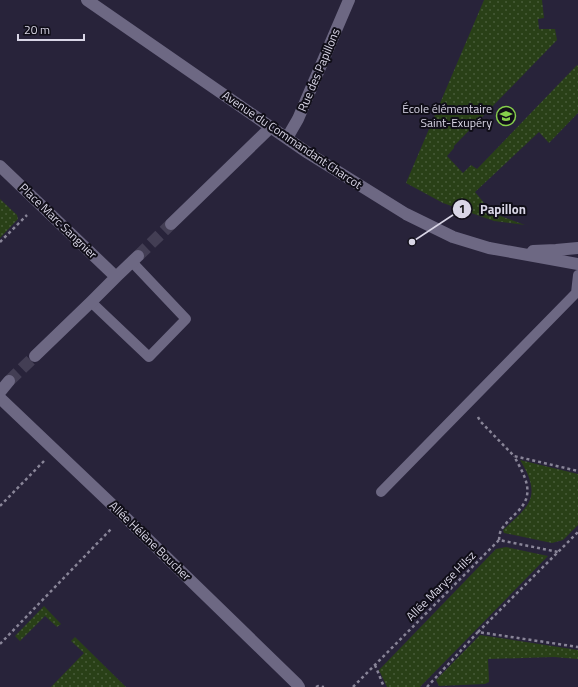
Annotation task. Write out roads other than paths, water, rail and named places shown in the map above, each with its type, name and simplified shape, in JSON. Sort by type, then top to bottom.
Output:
[{"type":"street","name":"Avenue du Commandant Charcot","points":[[87,0],[308,153],[406,214],[453,237],[489,248],[578,264]]},
{"type":"street","name":"Rue des Papillons","points":[[287,138],[298,119],[349,0]]},
{"type":"street","points":[[171,224],[271,127]]},
{"type":"street","name":"Place Marc Sangnier","points":[[0,166],[116,277]]},
{"type":"street","name":"Avenue du Commandant Charcot","points":[[510,252],[578,248]]},
{"type":"street","points":[[35,356],[135,259]]},
{"type":"street","points":[[0,392],[9,381]]},
{"type":"street","name":"Allée Hélène Boucher","points":[[0,398],[124,516],[297,684],[298,687]]},
{"type":"lane","points":[[92,302],[149,357],[186,319],[135,259]]},
{"type":"lane","points":[[381,492],[576,293],[578,275]]},
{"type":"tunnel","points":[[138,256],[171,224]]},
{"type":"tunnel","points":[[9,381],[35,356]]},
{"type":"place","name":"École élémentaire Saint-Exupéry","points":[[506,116]]},
{"type":"place","name":"Papillon","points":[[412,242]]}]
